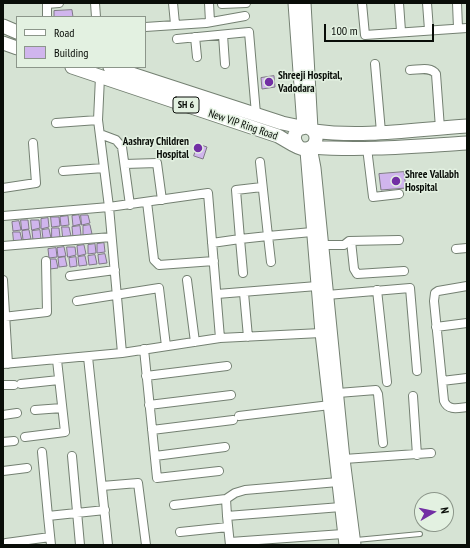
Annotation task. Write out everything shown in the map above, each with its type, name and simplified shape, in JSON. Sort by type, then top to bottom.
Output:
[{"type":"main road","points":[[3,26],[16,32]]},
{"type":"main road","points":[[3,43],[16,48]]},
{"type":"main road","name":"New VIP Ring Road","points":[[75,68],[307,147],[367,148],[467,145]]},
{"type":"main road","name":"New VIP Ring Road","points":[[113,68],[256,114],[282,124],[336,134],[467,126]]},
{"type":"main road","points":[[308,129],[316,134],[316,141],[307,147],[294,140],[294,136],[298,130],[308,129]]},
{"type":"street","points":[[47,16],[47,4],[59,3]]},
{"type":"street","points":[[94,3],[96,16]]},
{"type":"street","points":[[173,3],[175,24]]},
{"type":"street","points":[[209,3],[210,22]]},
{"type":"street","points":[[222,4],[246,3]]},
{"type":"street","points":[[294,3],[308,129]]},
{"type":"street","points":[[305,3],[308,129]]},
{"type":"street","points":[[362,3],[365,35],[401,31],[467,28]]},
{"type":"street","points":[[399,3],[401,31]]},
{"type":"street","points":[[428,3],[429,30]]},
{"type":"street","points":[[457,3],[458,28]]},
{"type":"street","points":[[146,27],[210,22],[245,16]]},
{"type":"street","points":[[177,39],[250,32],[256,114]]},
{"type":"street","points":[[223,35],[225,64]]},
{"type":"street","points":[[195,38],[196,56]]},
{"type":"street","points":[[375,64],[381,132]]},
{"type":"street","points":[[410,70],[430,69],[436,74],[440,128]]},
{"type":"street","points":[[100,77],[98,120],[109,207],[122,354]]},
{"type":"street","points":[[56,123],[98,120]]},
{"type":"street","points":[[100,134],[116,140],[122,147],[130,205]]},
{"type":"street","points":[[3,188],[36,184],[33,143]]},
{"type":"street","points":[[307,147],[312,232],[321,333],[343,534],[351,543]]},
{"type":"street","points":[[307,147],[315,168],[324,246],[327,295],[338,393],[351,543]]},
{"type":"street","points":[[367,148],[373,197],[399,194]]},
{"type":"street","points":[[260,162],[271,262]]},
{"type":"street","points":[[125,164],[156,163],[162,200]]},
{"type":"street","points":[[63,171],[104,168]]},
{"type":"street","points":[[243,273],[236,190],[262,187]]},
{"type":"street","points":[[3,216],[130,205],[208,193],[220,338]]},
{"type":"street","points":[[147,202],[154,260],[157,264],[214,261]]},
{"type":"street","points":[[212,243],[312,232]]},
{"type":"street","points":[[3,246],[111,237]]},
{"type":"street","points":[[324,246],[344,245],[351,241],[399,240]]},
{"type":"street","points":[[351,241],[354,269],[357,274],[404,271]]},
{"type":"street","points":[[456,249],[467,248]]},
{"type":"street","points":[[4,316],[47,312],[46,261]]},
{"type":"street","points":[[70,276],[115,270]]},
{"type":"street","points":[[3,280],[6,364],[122,354],[220,338],[321,333]]},
{"type":"street","points":[[188,280],[194,342]]},
{"type":"street","points":[[216,294],[244,293],[317,286]]},
{"type":"street","points":[[467,286],[441,289],[435,293],[434,301],[444,401],[446,406],[449,408],[467,407]]},
{"type":"street","points":[[77,301],[159,288],[166,346]]},
{"type":"street","points":[[327,295],[410,288],[417,371]]},
{"type":"street","points":[[377,290],[387,382]]},
{"type":"street","points":[[244,293],[248,337]]},
{"type":"street","points":[[436,327],[467,323]]},
{"type":"street","points":[[144,350],[157,478],[219,472]]},
{"type":"street","points":[[88,357],[108,545]]},
{"type":"street","points":[[26,437],[65,432],[57,360]]},
{"type":"street","points":[[146,376],[227,366]]},
{"type":"street","points":[[442,381],[467,378]]},
{"type":"street","points":[[3,385],[59,380]]},
{"type":"street","points":[[338,393],[376,390],[378,394],[383,443]]},
{"type":"street","points":[[149,405],[231,395]]},
{"type":"street","points":[[413,396],[417,455]]},
{"type":"street","points":[[152,430],[330,405]]},
{"type":"street","points":[[35,410],[62,408]]},
{"type":"street","points":[[3,415],[17,413]]},
{"type":"street","points":[[3,442],[14,441]]},
{"type":"street","points":[[155,456],[225,447]]},
{"type":"street","points":[[6,543],[51,541],[42,452]]},
{"type":"street","points":[[344,459],[431,454]]},
{"type":"street","points":[[72,456],[80,545]]},
{"type":"street","points":[[3,471],[27,468]]},
{"type":"street","points":[[174,505],[226,499],[235,493],[245,490],[338,482]]},
{"type":"street","points":[[102,486],[138,483],[146,545]]},
{"type":"street","points":[[226,499],[230,544],[288,541],[343,534]]},
{"type":"street","points":[[227,516],[341,507]]},
{"type":"street","points":[[48,516],[104,510]]},
{"type":"street","points":[[180,532],[228,527]]},
{"type":"lane","points":[[351,543],[420,534]]},
{"type":"building","points":[[72,10],[73,16],[54,16],[54,11]]},
{"type":"building","points":[[274,76],[275,87],[262,89],[261,78]]},
{"type":"building","points":[[198,144],[207,147],[203,159],[194,156]]},
{"type":"building","points":[[404,172],[406,188],[381,190],[379,174]]},
{"type":"building","points":[[79,215],[81,224],[73,226],[72,216]]},
{"type":"building","points":[[81,215],[88,215],[90,223],[82,225]]},
{"type":"building","points":[[68,216],[69,225],[61,226],[60,217]]},
{"type":"building","points":[[51,217],[59,217],[60,226],[52,227]]},
{"type":"building","points":[[48,218],[49,227],[41,229],[41,219]]},
{"type":"building","points":[[21,220],[28,220],[29,229],[22,230]]},
{"type":"building","points":[[31,220],[39,220],[40,228],[32,230]]},
{"type":"building","points":[[19,221],[21,230],[13,231],[12,222]]},
{"type":"building","points":[[90,225],[92,234],[83,236],[83,226]]},
{"type":"building","points":[[80,226],[81,235],[73,237],[72,227]]},
{"type":"building","points":[[62,227],[69,227],[71,236],[63,237]]},
{"type":"building","points":[[52,228],[59,228],[60,237],[52,238]]},
{"type":"building","points":[[49,229],[51,238],[43,239],[42,230]]},
{"type":"building","points":[[29,230],[31,239],[23,240],[22,231]]},
{"type":"building","points":[[40,230],[41,239],[33,240],[32,231]]},
{"type":"building","points":[[13,232],[20,232],[22,241],[14,242]]},
{"type":"building","points":[[104,243],[105,252],[97,253],[97,244]]},
{"type":"building","points":[[95,244],[96,253],[88,254],[88,245]]},
{"type":"building","points":[[84,245],[86,254],[78,256],[77,246]]},
{"type":"building","points":[[64,247],[66,256],[58,257],[57,248]]},
{"type":"building","points":[[67,247],[75,247],[76,255],[68,257]]},
{"type":"building","points":[[56,248],[57,257],[49,258],[48,249]]},
{"type":"building","points":[[105,254],[107,263],[99,264],[98,255]]},
{"type":"building","points":[[95,255],[97,264],[89,265],[88,256]]},
{"type":"building","points":[[85,256],[87,265],[79,266],[78,257]]},
{"type":"building","points":[[65,257],[67,266],[59,267],[58,258]]},
{"type":"building","points":[[76,257],[77,266],[70,267],[69,258]]},
{"type":"building","points":[[49,259],[56,259],[58,268],[50,269]]},
{"type":"place","name":"Shreeji Hospital, Vadodara","points":[[269,82]]},
{"type":"place","name":"Aashray Children Hospital","points":[[198,148]]},
{"type":"place","name":"Shree Vallabh Hospital","points":[[396,181]]}]
